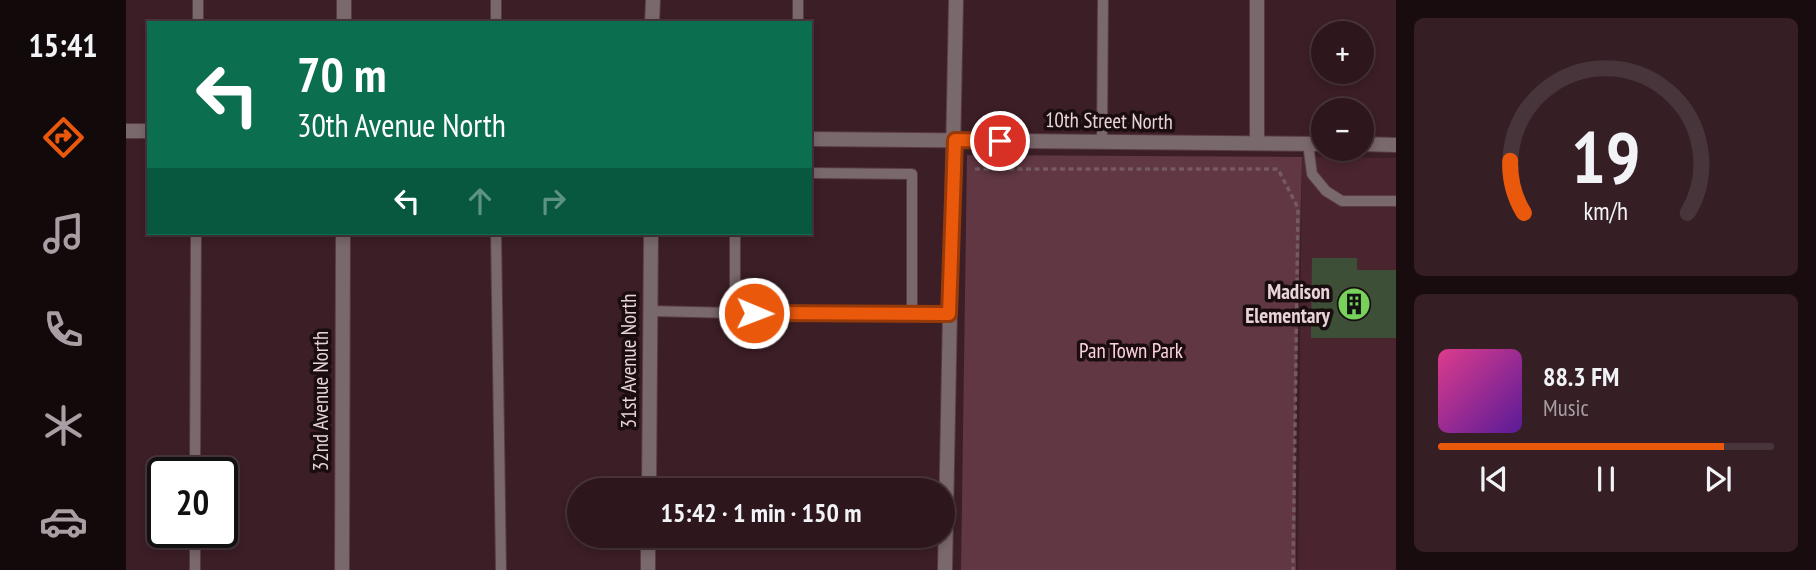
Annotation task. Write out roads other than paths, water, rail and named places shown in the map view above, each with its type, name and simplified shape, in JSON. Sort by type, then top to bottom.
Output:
[{"type":"street","points":[[344,0],[344,21]]},
{"type":"street","points":[[652,21],[653,0]]},
{"type":"street","points":[[945,570],[956,0]]},
{"type":"street","points":[[1256,0],[1257,143]]},
{"type":"street","points":[[126,131],[147,131]]},
{"type":"street","name":"10th Street North","points":[[812,139],[1311,144]]},
{"type":"street","points":[[1374,145],[1396,145]]},
{"type":"street","name":"32nd Avenue North","points":[[342,570],[343,235]]},
{"type":"street","name":"31st Avenue North","points":[[649,478],[651,235]]},
{"type":"street","points":[[648,548],[648,570]]},
{"type":"lane","points":[[198,0],[198,21]]},
{"type":"lane","points":[[496,0],[496,21]]},
{"type":"lane","points":[[798,21],[799,0]]},
{"type":"lane","points":[[1102,142],[1103,0]]},
{"type":"lane","points":[[1307,144],[1312,174],[1326,191],[1342,201],[1396,201]]},
{"type":"lane","points":[[812,173],[912,174],[912,313]]},
{"type":"lane","points":[[195,457],[196,235]]},
{"type":"lane","points":[[496,235],[501,570]]},
{"type":"lane","points":[[735,235],[735,313]]},
{"type":"lane","points":[[650,311],[949,314]]},
{"type":"lane","points":[[195,548],[195,570]]},
{"type":"place","name":"Madison Elementary","points":[[1354,304]]},
{"type":"park label","name":"Pan Town Park","points":[[1131,351]]}]
